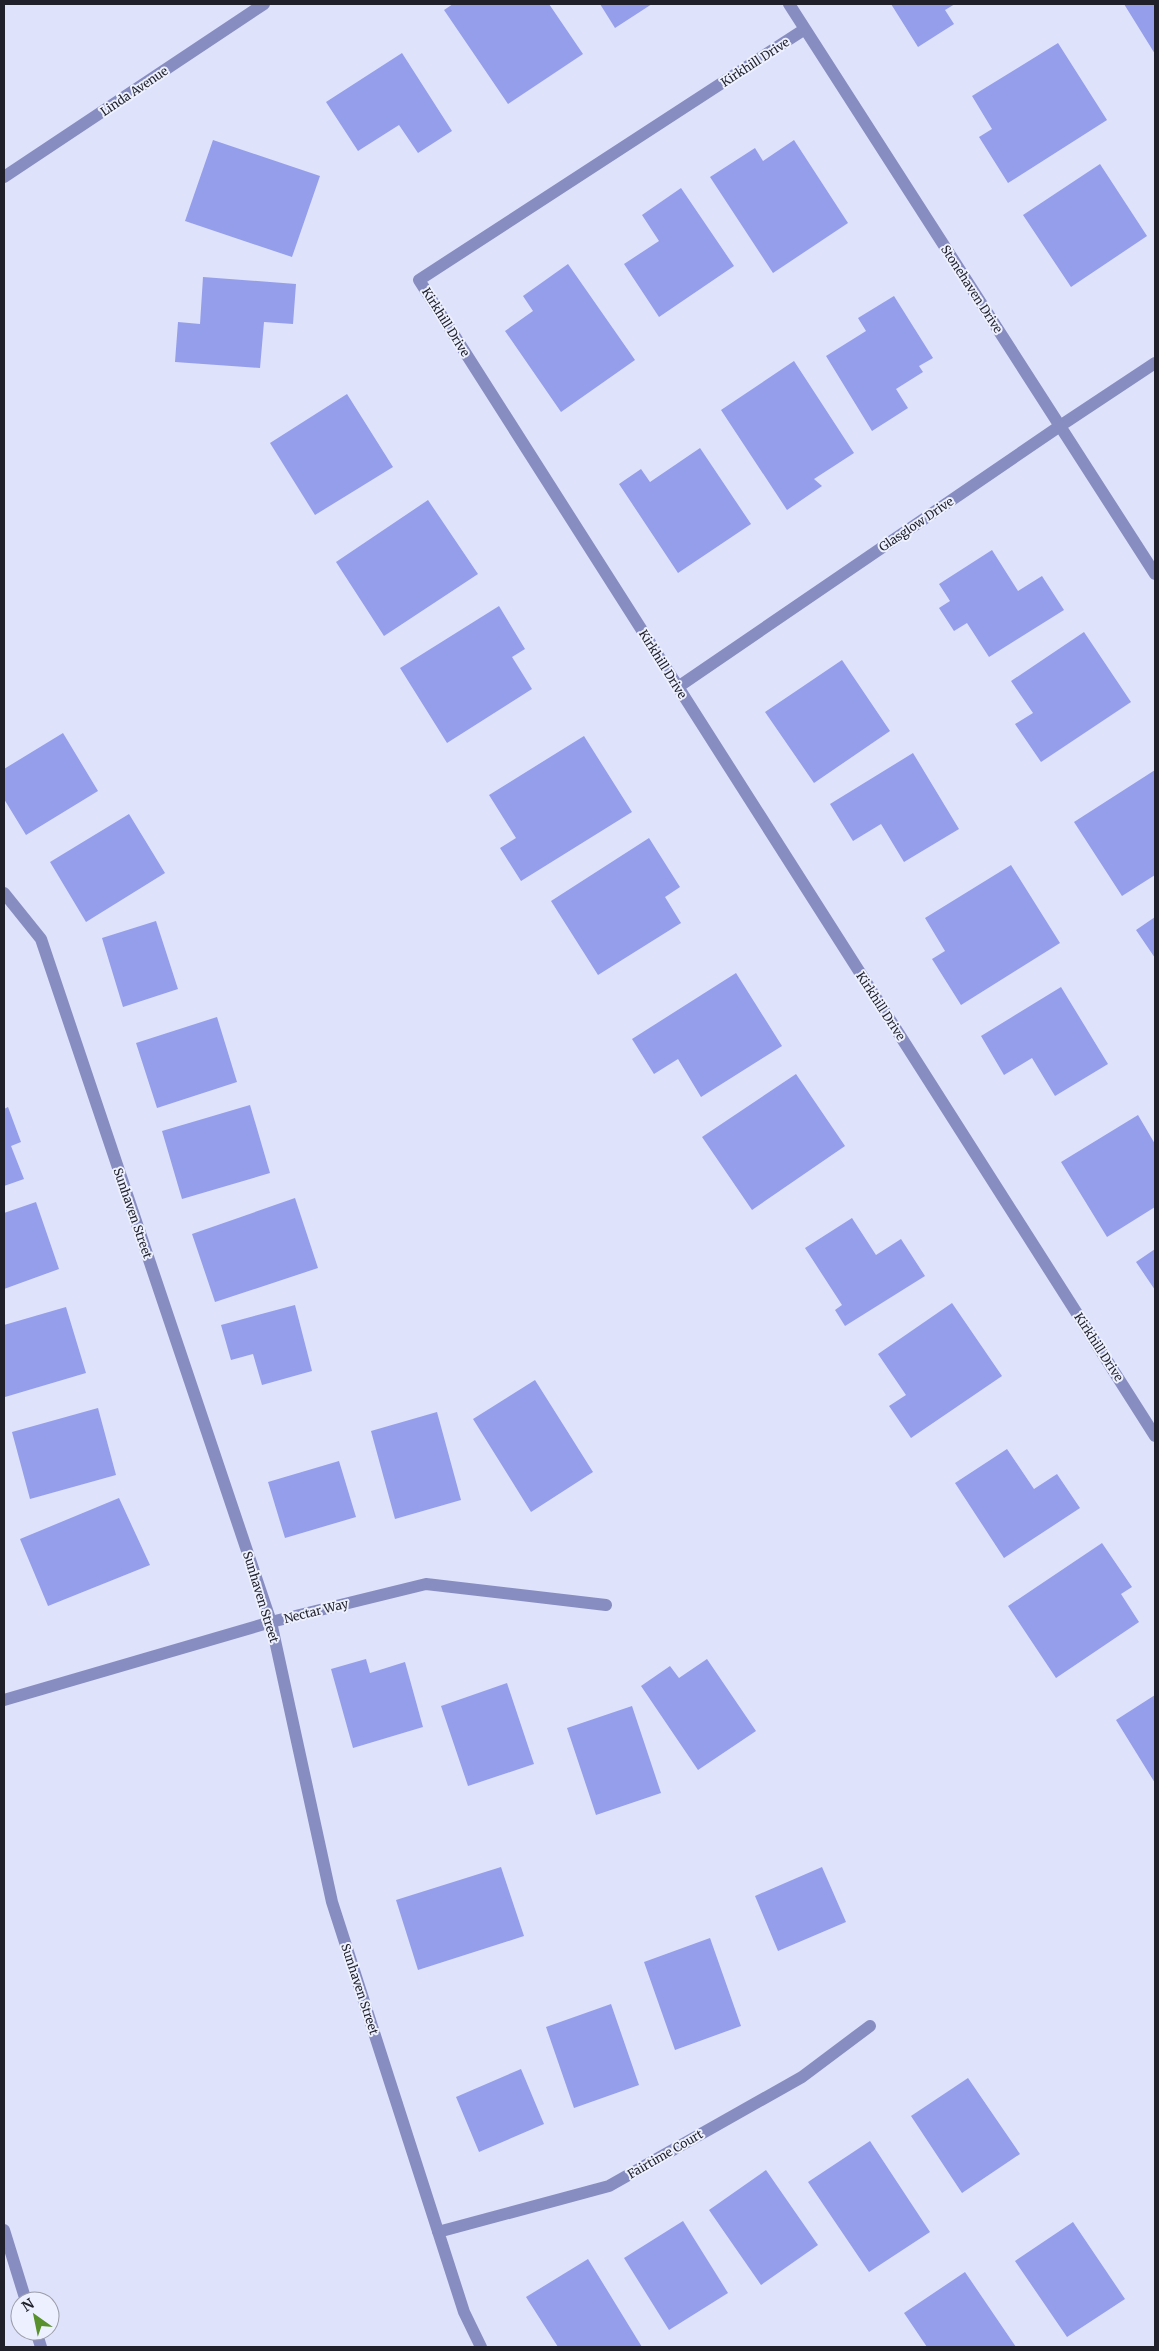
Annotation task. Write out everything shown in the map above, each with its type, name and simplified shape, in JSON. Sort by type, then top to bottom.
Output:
[{"type":"street","name":"Linda Avenue","points":[[4,177],[264,4]]},
{"type":"street","name":"Stonehaven Drive","points":[[789,4],[1155,574]]},
{"type":"street","name":"Kirkhill Drive","points":[[805,29],[419,280],[1155,1436]]},
{"type":"street","name":"Glasglow Drive","points":[[678,687],[1155,363]]},
{"type":"street","name":"Sunhaven Street","points":[[4,893],[41,939],[271,1622],[332,1902],[464,2312],[481,2347]]},
{"type":"street","name":"Nectar Way","points":[[4,1700],[271,1622],[426,1584],[606,1605]]},
{"type":"street","name":"Fairtime Court","points":[[438,2232],[609,2186],[802,2077],[870,2026]]},
{"type":"street","points":[[4,2230],[23,2291]]},
{"type":"building","points":[[453,4],[549,4],[583,54],[508,104],[444,10]]},
{"type":"building","points":[[600,4],[652,4],[615,28]]},
{"type":"building","points":[[891,4],[955,4],[945,10],[954,24],[918,47]]},
{"type":"building","points":[[1124,4],[1155,4],[1155,54]]},
{"type":"building","points":[[1058,43],[1107,120],[1008,183],[979,137],[992,129],[972,96]]},
{"type":"building","points":[[402,53],[452,131],[418,153],[399,125],[358,151],[326,102]]},
{"type":"building","points":[[213,140],[320,176],[292,257],[185,221]]},
{"type":"building","points":[[794,140],[848,223],[773,273],[710,177],[755,148],[763,161]]},
{"type":"building","points":[[1100,164],[1147,236],[1071,287],[1023,215]]},
{"type":"building","points":[[681,188],[734,266],[659,317],[624,264],[659,241],[642,215]]},
{"type":"building","points":[[568,264],[635,360],[561,412],[505,331],[533,311],[523,296]]},
{"type":"building","points":[[203,277],[296,284],[293,324],[264,322],[260,368],[175,362],[178,322],[200,324]]},
{"type":"building","points":[[894,296],[933,358],[919,366],[923,372],[896,389],[908,408],[872,431],[826,356],[866,331],[858,318]]},
{"type":"building","points":[[794,361],[854,453],[814,479],[822,486],[787,510],[721,410]]},
{"type":"building","points":[[347,394],[393,467],[315,515],[270,443]]},
{"type":"building","points":[[700,448],[751,524],[678,573],[619,484],[641,469],[650,482]]},
{"type":"building","points":[[428,500],[478,574],[384,636],[336,562]]},
{"type":"building","points":[[992,550],[1018,591],[1042,576],[1064,610],[989,657],[967,623],[954,631],[939,608],[950,601],[939,584]]},
{"type":"building","points":[[499,606],[525,649],[512,657],[532,689],[447,743],[400,668]]},
{"type":"building","points":[[1084,632],[1131,702],[1041,762],[1015,724],[1033,713],[1011,681]]},
{"type":"building","points":[[842,660],[890,731],[814,783],[765,712]]},
{"type":"building","points":[[63,733],[98,791],[26,835],[4,799],[4,769]]},
{"type":"building","points":[[584,736],[632,812],[521,881],[500,848],[516,838],[489,795]]},
{"type":"building","points":[[913,753],[959,829],[904,862],[881,824],[853,841],[830,804]]},
{"type":"building","points":[[1155,770],[1155,875],[1122,896],[1074,822]]},
{"type":"building","points":[[129,814],[165,873],[86,922],[50,862]]},
{"type":"building","points":[[649,838],[680,887],[665,897],[681,923],[598,975],[551,901]]},
{"type":"building","points":[[1011,865],[1060,943],[961,1005],[932,959],[945,951],[925,918]]},
{"type":"building","points":[[1155,917],[1155,958],[1136,930]]},
{"type":"building","points":[[156,921],[178,989],[123,1007],[102,938]]},
{"type":"building","points":[[736,973],[782,1046],[701,1097],[678,1059],[654,1074],[632,1039]]},
{"type":"building","points":[[1061,987],[1108,1064],[1055,1096],[1032,1058],[1004,1075],[981,1036]]},
{"type":"building","points":[[217,1017],[237,1082],[157,1108],[136,1043]]},
{"type":"building","points":[[796,1074],[845,1146],[752,1210],[702,1137]]},
{"type":"building","points":[[250,1105],[270,1173],[182,1199],[162,1131]]},
{"type":"building","points":[[8,1107],[21,1142],[11,1146],[24,1179],[4,1186],[4,1109]]},
{"type":"building","points":[[1138,1115],[1155,1144],[1155,1207],[1107,1237],[1061,1162]]},
{"type":"building","points":[[295,1198],[318,1268],[215,1302],[192,1234]]},
{"type":"building","points":[[36,1202],[59,1269],[4,1289],[4,1213]]},
{"type":"building","points":[[852,1218],[876,1255],[901,1239],[925,1276],[845,1326],[835,1310],[842,1305],[805,1248]]},
{"type":"building","points":[[1155,1249],[1155,1290],[1136,1262]]},
{"type":"building","points":[[952,1303],[1002,1376],[911,1438],[889,1406],[906,1395],[878,1354]]},
{"type":"building","points":[[295,1305],[312,1371],[262,1385],[253,1354],[231,1360],[221,1325]]},
{"type":"building","points":[[66,1307],[86,1373],[5,1397],[4,1325]]},
{"type":"building","points":[[535,1380],[593,1472],[531,1512],[473,1419]]},
{"type":"building","points":[[98,1408],[116,1475],[30,1499],[12,1432]]},
{"type":"building","points":[[437,1412],[461,1500],[395,1519],[371,1431]]},
{"type":"building","points":[[1007,1449],[1034,1489],[1057,1474],[1080,1508],[1004,1558],[955,1483]]},
{"type":"building","points":[[339,1461],[356,1517],[285,1538],[268,1482]]},
{"type":"building","points":[[119,1498],[150,1565],[48,1606],[20,1539]]},
{"type":"building","points":[[1102,1543],[1132,1587],[1121,1594],[1139,1622],[1056,1678],[1008,1606]]},
{"type":"building","points":[[366,1659],[370,1673],[405,1662],[423,1727],[353,1748],[331,1669]]},
{"type":"building","points":[[707,1659],[756,1731],[698,1770],[641,1686],[670,1666],[679,1678]]},
{"type":"building","points":[[507,1683],[534,1764],[468,1786],[441,1706]]},
{"type":"building","points":[[1155,1695],[1155,1783],[1116,1720]]},
{"type":"building","points":[[632,1706],[661,1793],[596,1815],[567,1728]]},
{"type":"building","points":[[501,1867],[524,1936],[418,1970],[396,1900]]},
{"type":"building","points":[[822,1867],[846,1922],[778,1951],[755,1896]]},
{"type":"building","points":[[710,1938],[741,2026],[675,2050],[644,1962]]},
{"type":"building","points":[[611,2004],[639,2085],[574,2108],[546,2027]]},
{"type":"building","points":[[521,2069],[544,2124],[479,2152],[456,2097]]},
{"type":"building","points":[[968,2078],[1020,2154],[962,2193],[911,2116]]},
{"type":"building","points":[[870,2141],[930,2232],[869,2272],[808,2182]]},
{"type":"building","points":[[766,2170],[818,2245],[761,2285],[709,2210]]},
{"type":"building","points":[[683,2221],[728,2293],[669,2330],[624,2258]]},
{"type":"building","points":[[1073,2222],[1125,2299],[1067,2337],[1015,2261]]},
{"type":"building","points":[[588,2259],[642,2347],[558,2347],[526,2297]]},
{"type":"building","points":[[965,2272],[1016,2347],[927,2347],[904,2313]]}]
